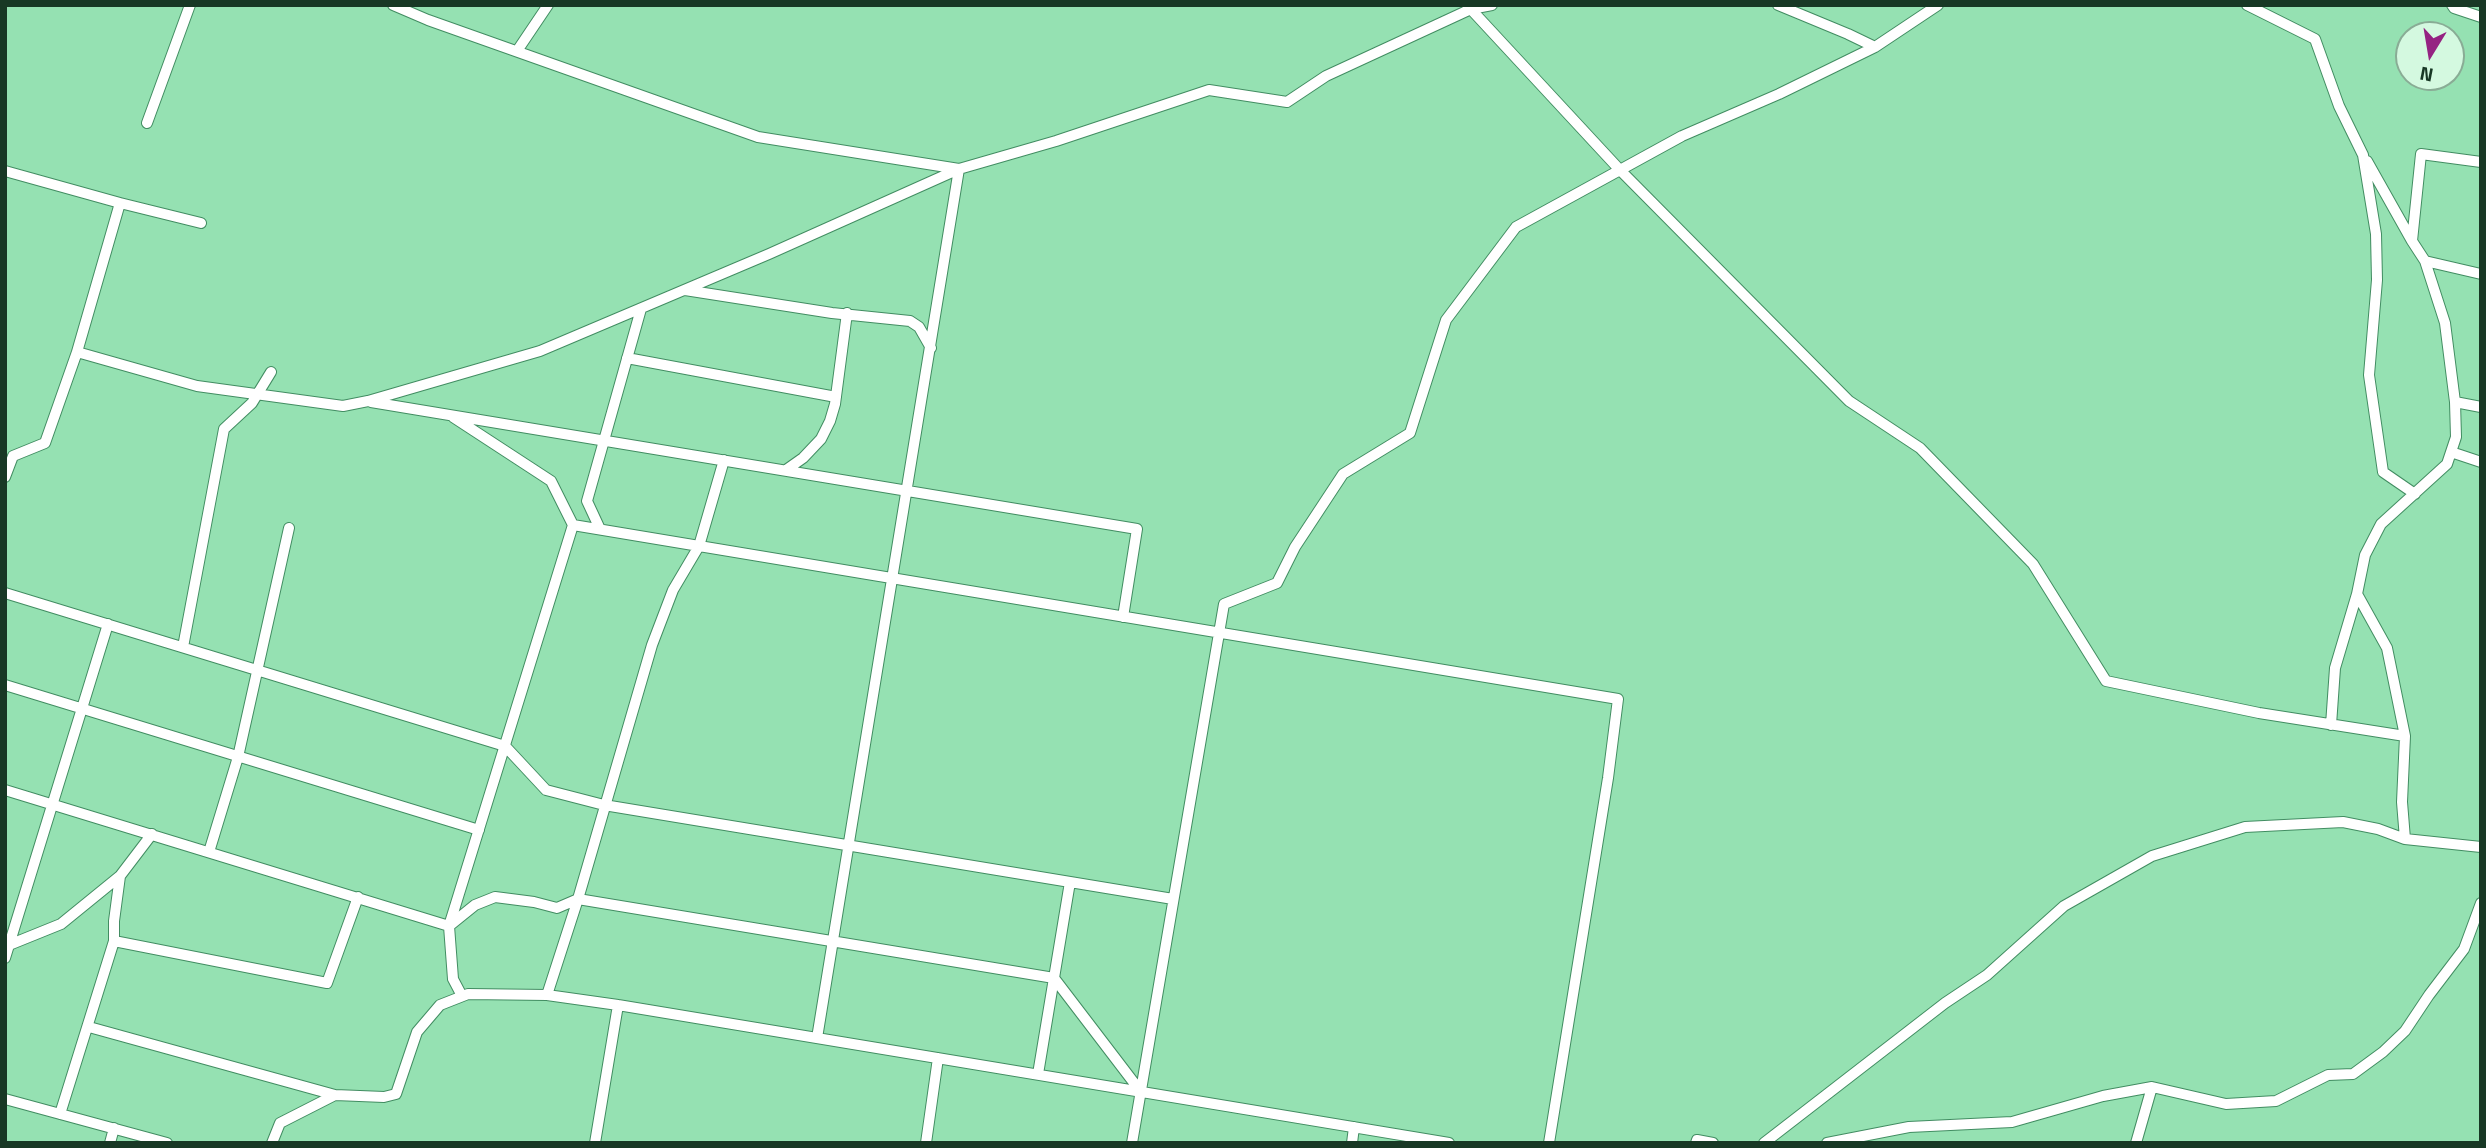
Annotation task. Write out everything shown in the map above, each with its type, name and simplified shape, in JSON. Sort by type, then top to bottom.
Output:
[{"type":"street","points":[[147,122],[190,5]]},
{"type":"street","points":[[393,5],[758,137],[960,169]]},
{"type":"street","points":[[517,51],[548,5]]},
{"type":"street","points":[[77,352],[197,386],[343,406],[368,401],[540,351],[960,169],[1056,141],[1209,90],[1287,102],[1326,76],[1469,7],[1492,5]]},
{"type":"street","points":[[1778,5],[1875,47]]},
{"type":"street","points":[[1132,1143],[1217,632],[1224,604],[1277,583],[1295,547],[1343,474],[1410,433],[1446,320],[1516,227],[1682,136],[1779,94],[1875,47],[1938,5]]},
{"type":"street","points":[[2247,5],[2315,39],[2339,106],[2363,155],[2425,261],[2445,323],[2455,402],[2456,438],[2447,464],[2381,524],[2365,555],[2357,594],[2335,668],[2331,725]]},
{"type":"street","points":[[2452,5],[2481,17]]},
{"type":"street","points":[[1469,7],[1619,169],[1849,401],[1920,448],[2033,564],[2106,681],[2259,713],[2405,736]]},
{"type":"street","points":[[2412,241],[2421,154],[2481,162]]},
{"type":"street","points":[[2363,155],[2375,234],[2377,280],[2369,375],[2383,472],[2415,494]]},
{"type":"street","points":[[817,1038],[960,169]]},
{"type":"street","points":[[5,171],[120,204],[201,223]]},
{"type":"street","points":[[5,477],[13,456],[45,443],[77,352],[120,204]]},
{"type":"street","points":[[2425,261],[2481,274]]},
{"type":"street","points":[[685,290],[832,313],[910,321],[919,327],[931,348]]},
{"type":"street","points":[[600,529],[587,500],[641,309]]},
{"type":"street","points":[[786,470],[803,458],[821,439],[830,421],[836,397],[847,313]]},
{"type":"street","points":[[627,358],[836,397]]},
{"type":"street","points":[[183,647],[224,429],[252,403],[271,372]]},
{"type":"street","points":[[368,401],[1137,529],[1123,617]]},
{"type":"street","points":[[2455,402],[2481,407]]},
{"type":"street","points":[[448,414],[551,481],[573,525],[449,926],[453,979],[462,996]]},
{"type":"street","points":[[2451,452],[2481,462]]},
{"type":"street","points":[[547,995],[578,899],[652,645],[673,590],[698,546],[724,460]]},
{"type":"street","points":[[573,525],[1618,699],[1608,778],[1549,1143]]},
{"type":"street","points":[[209,852],[239,757],[289,528]]},
{"type":"street","points":[[5,593],[505,746],[547,790],[604,804],[1173,899]]},
{"type":"street","points":[[2357,594],[2387,648],[2405,736],[2402,802],[2405,839]]},
{"type":"street","points":[[5,958],[108,624]]},
{"type":"street","points":[[5,685],[479,830]]},
{"type":"street","points":[[5,790],[449,926]]},
{"type":"street","points":[[1764,1143],[1945,1003],[1987,975],[2064,906],[2152,856],[2245,827],[2343,822],[2378,829],[2405,839],[2481,847]]},
{"type":"street","points":[[7,947],[61,925],[120,876],[152,834]]},
{"type":"street","points":[[60,1114],[114,942],[120,876]]},
{"type":"street","points":[[1038,1074],[1070,882]]},
{"type":"street","points":[[449,926],[475,905],[495,897],[556,908],[578,899],[1054,978],[1141,1092]]},
{"type":"street","points":[[114,942],[327,983],[358,898]]},
{"type":"street","points":[[1827,1143],[1909,1127],[2012,1122],[2103,1096],[2152,1087],[2226,1104],[2276,1101],[2329,1075],[2353,1074],[2383,1052],[2405,1031],[2464,949],[2481,903]]},
{"type":"street","points":[[89,1027],[335,1095],[384,1097],[396,1094],[417,1032],[440,1005],[468,994],[547,995],[1449,1143]]},
{"type":"street","points":[[595,1143],[618,1005]]},
{"type":"street","points":[[926,1143],[938,1058]]},
{"type":"street","points":[[2136,1143],[2152,1087]]},
{"type":"street","points":[[272,1143],[280,1124],[335,1095]]},
{"type":"street","points":[[5,1099],[167,1143]]},
{"type":"street","points":[[1352,1143],[1354,1127]]},
{"type":"street","points":[[110,1143],[114,1128]]},
{"type":"street","points":[[1696,1143],[1697,1140],[1713,1143]]}]
